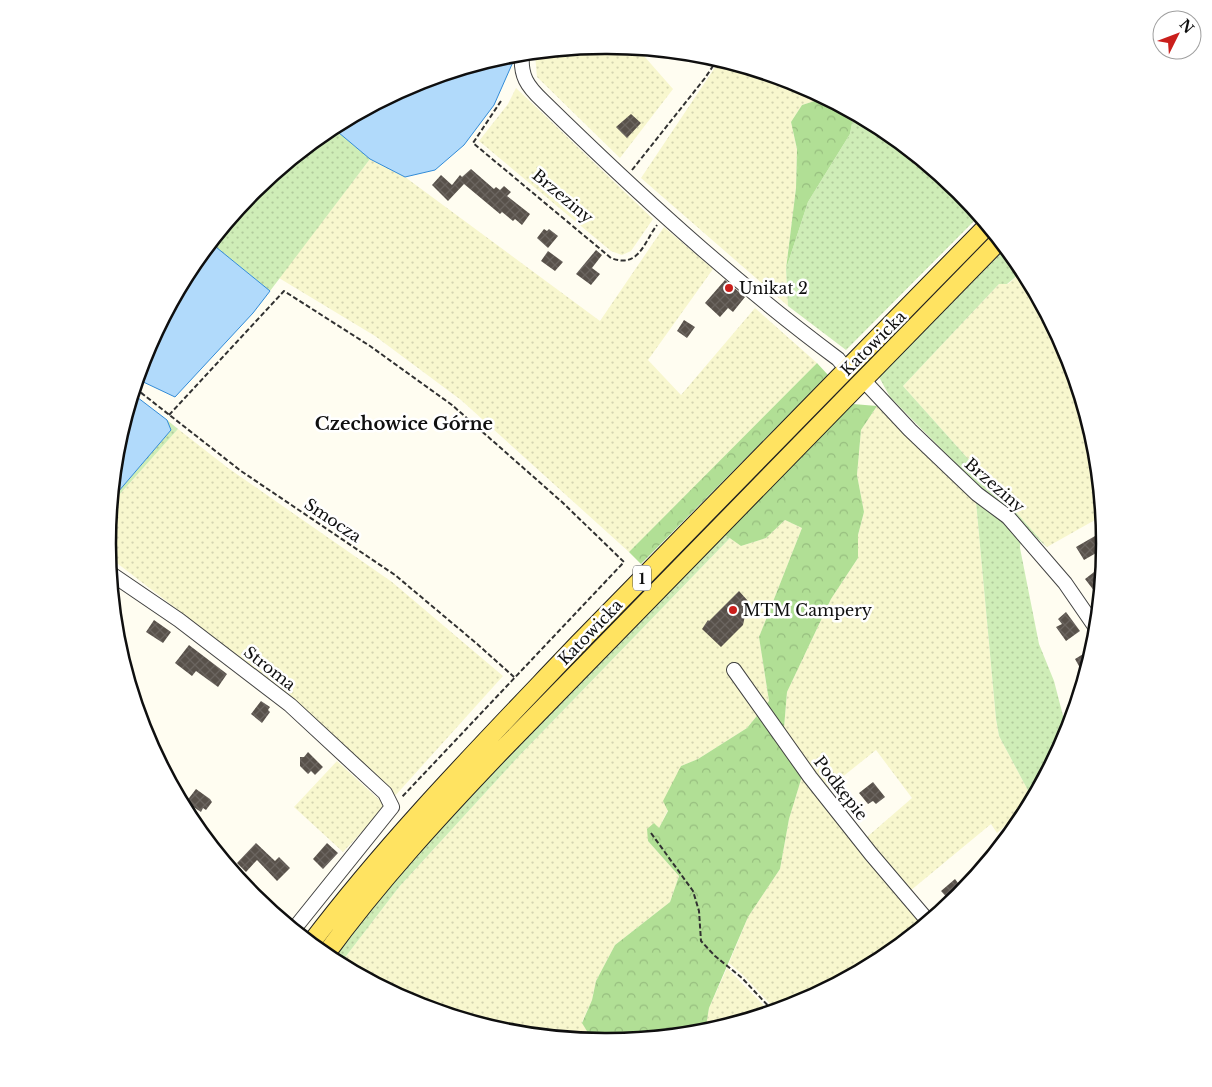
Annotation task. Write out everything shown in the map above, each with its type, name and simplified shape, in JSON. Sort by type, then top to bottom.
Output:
[{"type":"main road","name":"Katowicka","points":[[315,937],[347,896],[419,812],[641,579],[982,231]]},
{"type":"main road","name":"Katowicka","points":[[330,948],[378,886],[443,812],[995,245]]},
{"type":"street","points":[[521,61],[524,77],[529,88],[625,179],[787,322],[838,359],[845,371]]},
{"type":"street","name":"Brzeziny","points":[[868,374],[867,384],[910,430],[976,494],[1008,518],[1026,536],[1065,583],[1090,619]]},
{"type":"street","name":"Stroma","points":[[117,578],[179,620],[290,705],[385,794],[392,807]]},
{"type":"street","name":"Podkępie","points":[[734,670],[810,777],[871,854],[924,916]]},
{"type":"street","points":[[298,924],[392,807]]},
{"type":"path","points":[[625,179],[705,78],[712,65]]},
{"type":"path","name":"Brzeziny","points":[[501,101],[472,143],[611,258],[620,261],[628,260],[638,255],[665,215]]},
{"type":"path","points":[[169,415],[284,291],[370,346],[452,404],[562,502],[624,562],[392,807]]},
{"type":"path","name":"Smocza","points":[[140,392],[241,471],[395,575],[514,677]]},
{"type":"path","points":[[651,832],[693,891],[699,911],[701,941],[742,978],[768,1005]]},
{"type":"green space","points":[[574,55],[638,55],[644,56],[673,89],[620,158],[537,77],[535,59]]},
{"type":"green space","points":[[716,66],[763,80],[815,101],[802,105],[791,122],[797,149],[796,188],[786,269],[788,306],[641,178]]},
{"type":"green space","points":[[516,88],[653,219],[631,251],[622,255],[611,251],[479,141],[508,104]]},
{"type":"green space","points":[[815,101],[853,120],[850,134],[808,202],[786,269],[796,188],[797,149],[791,122],[802,105]]},
{"type":"green space","points":[[853,120],[878,136],[929,175],[974,221],[846,350],[788,306],[786,269],[808,202],[850,134]]},
{"type":"green space","points":[[339,133],[370,159],[270,291],[216,247],[260,197],[283,175]]},
{"type":"green space","points":[[370,159],[405,177],[600,321],[664,227],[713,269],[648,360],[681,395],[755,308],[817,363],[629,552],[461,400],[375,336],[279,278]]},
{"type":"green space","points":[[1001,253],[1016,276],[1007,284],[999,284],[903,386],[1047,547],[974,482],[890,397],[879,377]]},
{"type":"green space","points":[[1016,277],[1045,327],[1058,356],[1070,386],[1079,417],[1092,480],[1095,520],[1047,547],[903,386],[999,284],[1008,284]]},
{"type":"green space","points":[[817,363],[828,375],[641,564],[629,552]]},
{"type":"green space","points":[[853,404],[877,406],[861,430],[857,475],[864,512],[858,535],[858,558],[831,599],[787,692],[784,728],[792,763],[803,773],[789,819],[780,869],[748,917],[709,1008],[707,1023],[638,1032],[588,1032],[582,1023],[592,1000],[596,981],[615,945],[670,902],[679,876],[648,841],[647,829],[654,823],[659,828],[668,811],[663,801],[681,766],[698,759],[747,728],[769,701],[759,637],[802,528],[785,520],[766,538],[741,546],[724,534],[805,450]]},
{"type":"green space","points":[[877,406],[976,502],[999,736],[1028,791],[1008,824],[997,833],[991,824],[910,891],[867,837],[912,798],[876,750],[826,790],[921,918],[878,951],[851,968],[823,983],[771,1004],[729,963],[748,917],[780,869],[789,819],[803,773],[792,763],[784,728],[787,692],[831,599],[858,558],[858,535],[864,512],[857,475],[861,430]]},
{"type":"green space","points":[[167,420],[178,429],[118,496],[119,491],[171,430]]},
{"type":"green space","points":[[178,429],[228,468],[392,582],[503,676],[394,797],[374,772],[343,746],[294,699],[117,563],[118,496]]},
{"type":"green space","points":[[976,502],[1009,525],[1021,538],[1020,548],[1039,644],[1054,681],[1063,717],[1045,760],[1028,791],[999,736]]},
{"type":"green space","points":[[785,520],[802,528],[759,637],[769,701],[747,728],[698,759],[681,766],[668,810],[659,828],[648,841],[679,876],[670,902],[615,945],[596,981],[592,1000],[582,1022],[588,1032],[542,1029],[479,1017],[419,996],[389,983],[345,958],[399,887],[518,757],[730,538],[741,546],[766,538]]},
{"type":"green space","points":[[726,532],[730,538],[518,757],[399,887],[345,958],[337,953],[405,867],[505,758]]},
{"type":"green space","points":[[337,761],[386,806],[343,852],[294,807]]},
{"type":"green space","points":[[727,968],[765,1006],[733,1017],[707,1023],[709,1008]]},
{"type":"water","points":[[513,63],[494,105],[464,145],[435,170],[405,177],[370,159],[339,133],[389,104],[419,91],[479,70]]},
{"type":"water","points":[[216,247],[270,291],[253,313],[175,397],[144,382],[167,327],[199,271]]},
{"type":"water","points":[[138,398],[167,420],[171,430],[119,491],[126,448]]},
{"type":"building","points":[[631,114],[641,123],[627,138],[616,127]]},
{"type":"building","points":[[471,169],[494,189],[496,187],[500,190],[504,186],[511,192],[507,196],[530,214],[522,225],[515,219],[513,221],[502,212],[500,214],[464,184],[448,201],[432,185],[441,175],[452,185],[460,175],[462,177]]},
{"type":"building","points":[[544,229],[547,231],[549,229],[558,236],[548,248],[537,238]]},
{"type":"building","points":[[596,250],[602,255],[592,268],[600,274],[591,285],[576,274]]},
{"type":"building","points":[[548,251],[563,262],[555,271],[541,261]]},
{"type":"building","points":[[725,280],[745,297],[733,312],[728,308],[720,317],[705,303]]},
{"type":"building","points":[[684,320],[695,327],[687,338],[677,331]]},
{"type":"building","points":[[1095,536],[1096,537],[1096,553],[1084,560],[1076,547]]},
{"type":"building","points":[[1095,571],[1094,590],[1085,579]]},
{"type":"building","name":"MTM Campery","points":[[739,591],[748,601],[743,625],[721,647],[702,629],[708,620]]},
{"type":"building","points":[[1066,612],[1080,631],[1066,641],[1056,627],[1062,624],[1058,619]]},
{"type":"building","points":[[154,620],[171,632],[163,643],[146,632]]},
{"type":"building","points":[[189,645],[227,674],[218,687],[196,671],[192,676],[175,663]]},
{"type":"building","points":[[1083,654],[1080,667],[1075,659]]},
{"type":"building","points":[[261,701],[270,707],[268,710],[270,712],[262,723],[251,714]]},
{"type":"building","points":[[308,752],[323,767],[315,775],[311,771],[308,774],[300,766],[300,757],[304,757]]},
{"type":"building","points":[[873,782],[885,797],[876,804],[873,801],[868,804],[859,793]]},
{"type":"building","points":[[196,789],[212,802],[206,810],[203,808],[201,812],[194,807],[189,799]]},
{"type":"building","points":[[256,843],[275,861],[279,857],[290,868],[277,881],[257,860],[246,872],[237,863]]},
{"type":"building","points":[[327,843],[338,853],[323,869],[313,859]]},
{"type":"building","points":[[955,879],[958,883],[960,882],[946,896],[941,891]]},
{"type":"place","name":"Unikat 2","points":[[729,288]]},
{"type":"place","name":"MTM Campery","points":[[733,610]]},
{"type":"district","name":"Czechowice Górne","points":[[404,424]]}]
